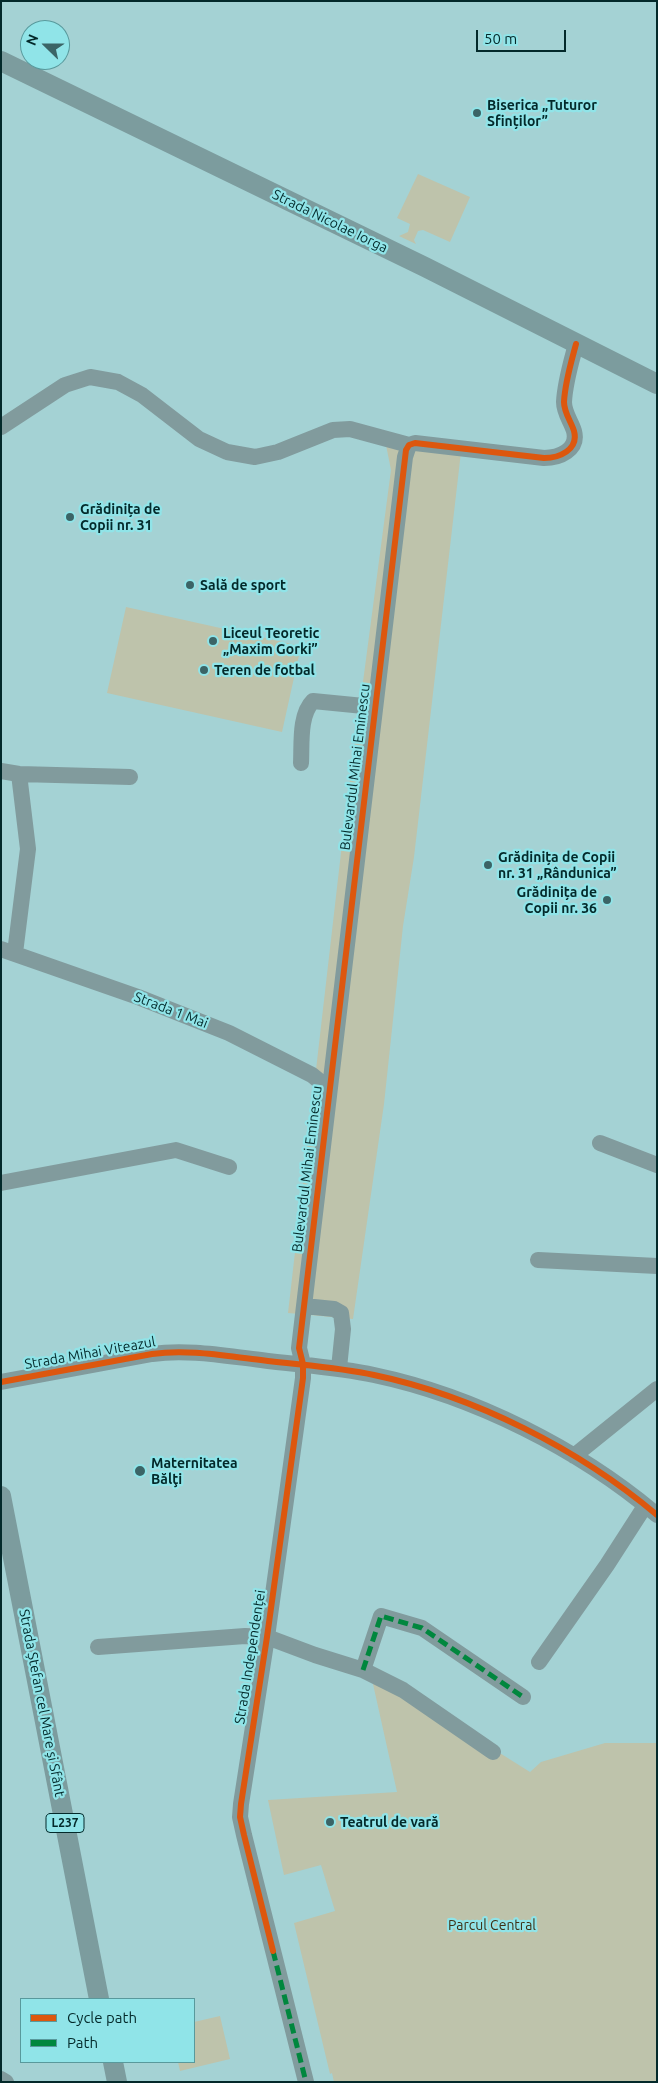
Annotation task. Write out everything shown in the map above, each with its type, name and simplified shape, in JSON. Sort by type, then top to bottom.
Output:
[{"type":"main road","name":"Strada Nicolae Iorga","points":[[1,61],[424,267],[657,384]]},
{"type":"main road","name":"Strada Ștefan cel Mare și Sfânt","points":[[1,1496],[32,1647],[99,1998]]},
{"type":"main road","points":[[113,2063],[117,2082]]},
{"type":"street","points":[[1,427],[64,385],[90,377],[118,382],[142,395],[199,439],[227,452],[255,457],[278,452],[333,430],[350,429],[409,445],[416,443],[544,458],[556,457],[568,451],[573,444],[574,434],[565,411],[564,403],[576,344]]},
{"type":"street","name":"Bulevardul Mihai Eminescu","points":[[303,1364],[299,1348],[402,475],[409,445]]},
{"type":"street","points":[[301,763],[305,716],[309,706],[314,701],[374,707]]},
{"type":"street","points":[[1,770],[19,774],[130,777]]},
{"type":"street","points":[[8,951],[28,849],[19,774]]},
{"type":"street","name":"Strada 1 Mai","points":[[8,951],[138,997],[230,1033],[312,1075],[329,1092]]},
{"type":"street","points":[[600,1143],[657,1165]]},
{"type":"street","points":[[1,1183],[176,1150],[229,1167]]},
{"type":"street","points":[[538,1260],[657,1266]]},
{"type":"street","points":[[304,1306],[334,1309],[341,1313],[343,1329],[339,1368]]},
{"type":"street","name":"Strada Mihai Viteazul","points":[[1,1382],[159,1353],[187,1352],[339,1368],[411,1384],[509,1422],[574,1456],[651,1510]]},
{"type":"street","name":"Strada Independenței","points":[[303,1364],[303,1378],[267,1637],[244,1779],[240,1817],[306,2082]]},
{"type":"street","points":[[574,1456],[657,1389]]},
{"type":"street","points":[[539,1662],[607,1565],[651,1510]]},
{"type":"street","points":[[363,1670],[381,1616],[422,1628],[523,1697]]},
{"type":"street","points":[[98,1647],[245,1636],[267,1637],[363,1670],[402,1690],[492,1752]]},
{"type":"street","points":[[1,2079],[6,2082]]},
{"type":"green space","points":[[418,174],[470,197],[450,242],[423,230],[418,231],[414,240],[416,244],[399,236],[408,232],[410,224],[397,218]]},
{"type":"green space","points":[[386,445],[461,452],[414,857],[403,926],[384,1104],[353,1319],[288,1313],[345,818],[391,470]]},
{"type":"green space","name":"Teren de fotbal","points":[[126,607],[301,646],[282,732],[107,693]]},
{"type":"green space","name":"Parcul Central","points":[[373,1684],[393,1686],[530,1772],[541,1762],[605,1743],[657,1743],[657,2082],[334,2082],[332,2073],[330,2074],[294,1923],[335,1911],[321,1865],[284,1875],[268,1800],[397,1792]]},
{"type":"green space","points":[[220,2016],[230,2059],[180,2071],[178,2063],[195,2063],[195,2022]]},
{"type":"marked path","points":[[363,1670],[381,1616],[422,1628],[523,1697]]},
{"type":"marked path","points":[[273,1951],[306,2082]]},
{"type":"cycle path","points":[[273,1951],[240,1817],[241,1804],[267,1637],[303,1378],[303,1364],[299,1348],[406,450],[409,445],[415,443],[544,458],[550,458],[566,452],[571,448],[575,438],[564,402],[567,380],[576,344]]},
{"type":"cycle path","points":[[1,1382],[152,1354],[179,1352],[318,1366],[374,1375],[412,1384],[449,1396],[524,1428],[594,1468],[657,1515]]},
{"type":"place","name":"Biserica „Tuturor Sfinților”","points":[[477,113]]},
{"type":"place","name":"Grădinița de Copii nr. 31","points":[[70,517]]},
{"type":"place","name":"Sală de sport","points":[[190,585]]},
{"type":"place","name":"Liceul Teoretic „Maxim Gorki”","points":[[213,641]]},
{"type":"place","name":"Teren de fotbal","points":[[204,670]]},
{"type":"place","name":"Grădinița de Copii nr. 31 „Rândunica”","points":[[488,865]]},
{"type":"place","name":"Grădinița de Copii nr. 36","points":[[607,900]]},
{"type":"place","name":"Maternitatea Bălţi","points":[[140,1471]]},
{"type":"place","name":"Teatrul de vară","points":[[330,1822]]}]
